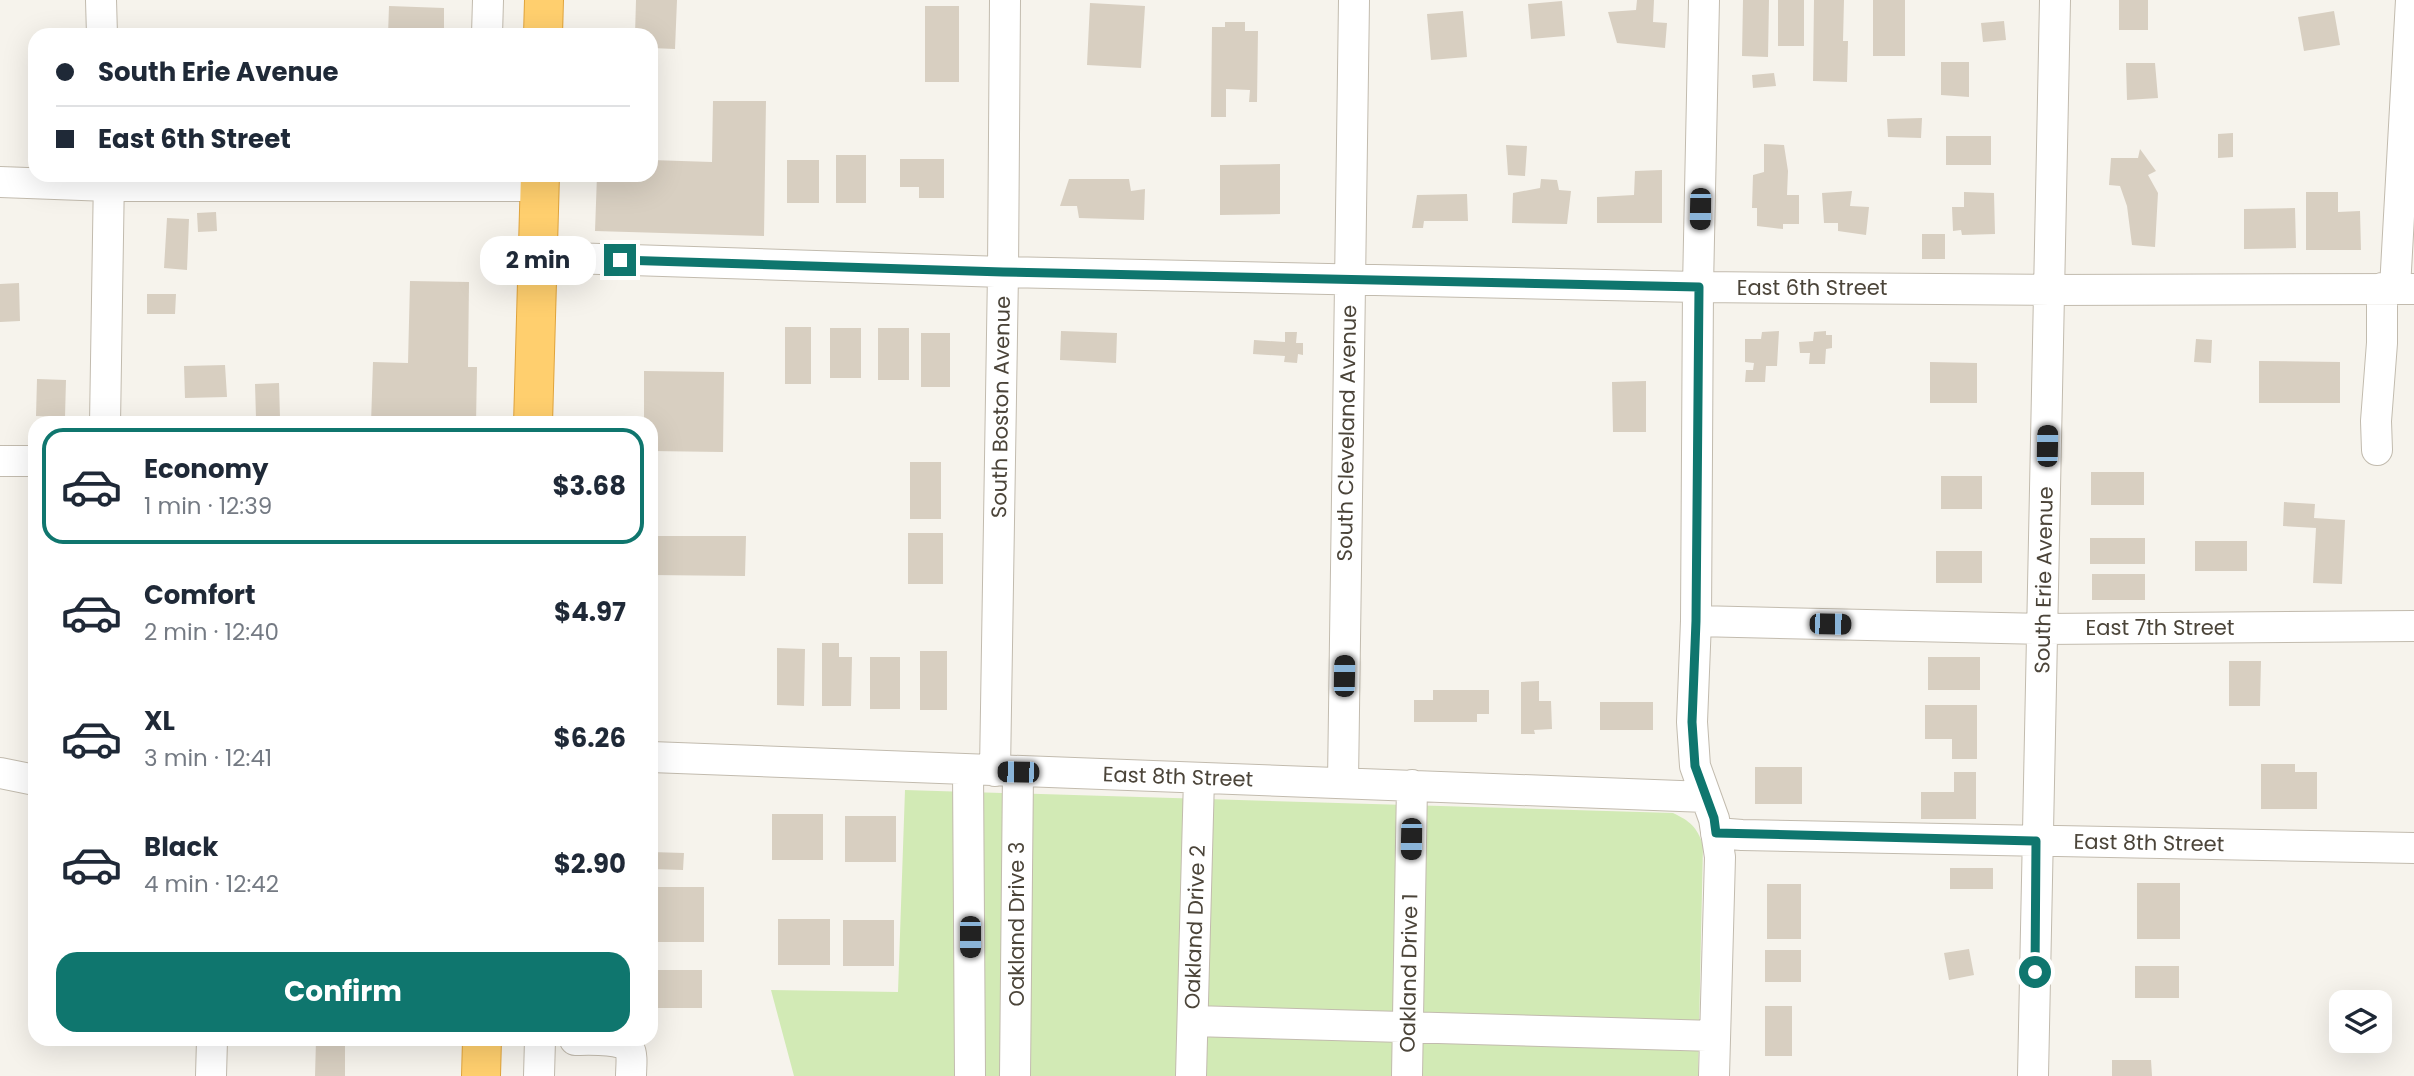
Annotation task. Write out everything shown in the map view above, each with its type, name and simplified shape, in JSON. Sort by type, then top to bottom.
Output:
[{"type":"highway","points":[[543,28],[544,0]]},
{"type":"highway","points":[[533,416],[540,182]]},
{"type":"highway","points":[[481,1076],[482,1046]]},
{"type":"street","points":[[101,0],[102,28]]},
{"type":"street","points":[[487,28],[488,0]]},
{"type":"street","name":"South Boston Avenue","points":[[994,771],[1005,0]]},
{"type":"street","name":"South Cleveland Avenue","points":[[1343,782],[1354,0]]},
{"type":"street","points":[[1704,0],[1696,621],[1692,722],[1695,766],[1714,818],[1720,857],[1714,1076]]},
{"type":"street","name":"South Erie Avenue","points":[[2033,1076],[2055,0]]},
{"type":"street","points":[[2377,450],[2376,421],[2382,343],[2397,289],[2410,0]]},
{"type":"street","points":[[0,182],[28,181]]},
{"type":"street","points":[[105,416],[109,182]]},
{"type":"street","name":"East 6th Street","points":[[538,257],[1003,272],[1699,287],[2397,289]]},
{"type":"street","points":[[0,461],[28,461]]},
{"type":"street","name":"East 7th Street","points":[[1696,621],[2043,629],[2414,626]]},
{"type":"street","name":"East 8th Street","points":[[658,757],[1706,797]]},
{"type":"street","points":[[970,1076],[994,771]]},
{"type":"street","name":"Oakland Drive 3","points":[[994,771],[1015,1076]]},
{"type":"street","points":[[0,773],[28,779]]},
{"type":"street","name":"Oakland Drive 2","points":[[1191,1076],[1199,778]]},
{"type":"street","name":"Oakland Drive 1","points":[[1407,1076],[1412,785]]},
{"type":"street","name":"East 8th Street","points":[[1716,833],[2414,848]]},
{"type":"street","points":[[1193,1021],[1715,1036]]},
{"type":"street","points":[[211,1076],[212,1046]]},
{"type":"street","points":[[539,1076],[540,1046]]},
{"type":"street","points":[[612,1076],[616,1046]]},
{"type":"street","points":[[617,1046],[621,1076]]},
{"type":"street","points":[[625,1046],[631,1052],[631,1076]]},
{"type":"green space","points":[[905,790],[1673,813],[1692,825],[1703,845],[1698,1076],[794,1076],[771,990],[898,992]]},
{"type":"building","points":[[636,0],[677,0],[675,49],[658,48],[658,28],[635,28]]},
{"type":"building","points":[[1637,0],[1654,0],[1653,22],[1667,23],[1665,48],[1617,43],[1608,12],[1636,10]]},
{"type":"building","points":[[1743,0],[1769,0],[1768,57],[1742,56]]},
{"type":"building","points":[[1778,0],[1804,0],[1804,46],[1778,46]]},
{"type":"building","points":[[1814,0],[1844,0],[1843,41],[1848,41],[1847,82],[1813,81]]},
{"type":"building","points":[[1873,0],[1905,0],[1905,56],[1873,56]]},
{"type":"building","points":[[2119,0],[2148,0],[2148,30],[2119,30]]},
{"type":"building","points":[[1562,1],[1565,36],[1531,39],[1528,4]]},
{"type":"building","points":[[1090,3],[1145,6],[1141,68],[1087,65]]},
{"type":"building","points":[[389,6],[444,8],[444,28],[388,28]]},
{"type":"building","points":[[925,6],[959,6],[959,82],[925,82]]},
{"type":"building","points":[[1463,11],[1467,57],[1431,60],[1427,14]]},
{"type":"building","points":[[2334,11],[2340,45],[2304,51],[2298,17]]},
{"type":"building","points":[[2004,21],[2006,40],[1983,42],[1981,23]]},
{"type":"building","points":[[1225,22],[1245,22],[1245,31],[1258,31],[1257,102],[1249,102],[1250,90],[1226,89],[1226,117],[1211,117],[1212,27],[1225,27]]},
{"type":"building","points":[[1941,62],[1969,62],[1969,97],[1941,95]]},
{"type":"building","points":[[2126,63],[2155,63],[2158,98],[2127,100]]},
{"type":"building","points":[[1774,73],[1776,86],[1753,88],[1752,75]]},
{"type":"building","points":[[713,101],[766,101],[764,236],[595,231],[597,182],[658,182],[658,160],[712,162]]},
{"type":"building","points":[[1922,118],[1921,138],[1888,137],[1887,119]]},
{"type":"building","points":[[2233,133],[2233,157],[2218,158],[2218,134]]},
{"type":"building","points":[[1946,136],[1991,136],[1991,165],[1946,165]]},
{"type":"building","points":[[1764,144],[1784,145],[1788,171],[1787,195],[1799,195],[1799,224],[1783,224],[1783,229],[1757,226],[1757,208],[1752,208],[1753,175],[1764,172]]},
{"type":"building","points":[[1506,145],[1527,146],[1525,176],[1508,175]]},
{"type":"building","points":[[2140,149],[2156,171],[2148,175],[2158,193],[2155,247],[2132,245],[2127,206],[2120,186],[2109,185],[2111,158],[2138,158]]},
{"type":"building","points":[[836,155],[866,155],[866,203],[836,203]]},
{"type":"building","points":[[900,159],[944,159],[944,198],[919,198],[919,187],[900,187]]},
{"type":"building","points":[[787,160],[819,160],[819,203],[787,203]]},
{"type":"building","points":[[1280,164],[1280,214],[1220,215],[1220,165]]},
{"type":"building","points":[[1662,170],[1662,223],[1597,223],[1597,197],[1634,195],[1635,171]]},
{"type":"building","points":[[1069,179],[1129,179],[1131,191],[1145,189],[1144,220],[1079,218],[1077,206],[1060,206]]},
{"type":"building","points":[[1541,179],[1557,180],[1559,190],[1571,191],[1567,224],[1512,223],[1513,193],[1540,188]]},
{"type":"building","points":[[1852,191],[1850,206],[1869,207],[1866,235],[1838,231],[1838,223],[1824,223],[1822,193]]},
{"type":"building","points":[[1964,192],[1994,193],[1995,234],[1962,235],[1961,230],[1953,231],[1952,207],[1964,207]]},
{"type":"building","points":[[2306,192],[2338,192],[2338,212],[2360,211],[2361,250],[2306,250]]},
{"type":"building","points":[[1467,194],[1468,221],[1424,221],[1423,228],[1412,228],[1417,195]]},
{"type":"building","points":[[2295,208],[2296,248],[2244,249],[2244,209]]},
{"type":"building","points":[[216,212],[217,231],[198,232],[197,213]]},
{"type":"building","points":[[167,218],[189,219],[187,270],[164,268]]},
{"type":"building","points":[[1922,234],[1945,234],[1945,259],[1922,259]]},
{"type":"building","points":[[410,281],[469,282],[468,367],[477,367],[476,416],[371,416],[373,362],[408,363]]},
{"type":"building","points":[[19,283],[20,321],[0,322],[0,284]]},
{"type":"building","points":[[147,294],[176,294],[175,314],[147,314]]},
{"type":"building","points":[[785,327],[811,327],[811,384],[785,384]]},
{"type":"building","points":[[830,328],[861,328],[861,378],[830,378]]},
{"type":"building","points":[[878,328],[909,328],[909,380],[878,380]]},
{"type":"building","points":[[1061,331],[1117,333],[1116,363],[1060,360]]},
{"type":"building","points":[[1779,331],[1777,366],[1766,366],[1765,382],[1745,382],[1746,370],[1753,370],[1754,363],[1745,362],[1745,339],[1761,339],[1762,332]]},
{"type":"building","points":[[1826,331],[1826,335],[1832,335],[1832,348],[1826,349],[1825,364],[1809,364],[1810,353],[1800,353],[1799,342],[1813,341],[1814,332]]},
{"type":"building","points":[[1285,332],[1297,332],[1296,343],[1303,343],[1303,355],[1298,354],[1297,363],[1284,362],[1285,356],[1253,354],[1254,340],[1285,342]]},
{"type":"building","points":[[921,333],[950,333],[950,387],[921,387]]},
{"type":"building","points":[[2196,339],[2212,340],[2211,363],[2194,362]]},
{"type":"building","points":[[2259,361],[2340,362],[2340,403],[2259,403]]},
{"type":"building","points":[[1930,362],[1977,363],[1977,403],[1930,403]]},
{"type":"building","points":[[225,365],[227,397],[185,398],[184,366]]},
{"type":"building","points":[[644,371],[724,372],[723,452],[658,451],[658,416],[644,416]]},
{"type":"building","points":[[37,379],[66,380],[65,416],[36,416]]},
{"type":"building","points":[[1646,381],[1646,432],[1613,432],[1612,382]]},
{"type":"building","points":[[279,383],[280,416],[256,416],[255,384]]},
{"type":"building","points":[[910,462],[941,462],[941,519],[910,519]]},
{"type":"building","points":[[2091,472],[2144,472],[2144,505],[2091,505]]},
{"type":"building","points":[[1941,476],[1982,476],[1982,509],[1941,509]]},
{"type":"building","points":[[2284,502],[2315,504],[2314,518],[2345,520],[2342,584],[2313,583],[2316,528],[2283,526]]},
{"type":"building","points":[[908,533],[943,533],[943,584],[908,584]]},
{"type":"building","points":[[658,536],[746,536],[745,576],[658,575]]},
{"type":"building","points":[[2090,538],[2145,538],[2145,564],[2090,564]]},
{"type":"building","points":[[2195,541],[2247,541],[2247,571],[2195,571]]},
{"type":"building","points":[[1936,551],[1982,551],[1982,583],[1936,583]]},
{"type":"building","points":[[2092,574],[2145,574],[2145,600],[2092,600]]},
{"type":"building","points":[[822,643],[839,643],[839,657],[852,657],[851,706],[822,706]]},
{"type":"building","points":[[777,648],[805,649],[804,706],[777,705]]},
{"type":"building","points":[[920,651],[947,651],[947,710],[920,710]]},
{"type":"building","points":[[870,657],[900,657],[900,709],[870,709]]},
{"type":"building","points":[[1928,657],[1980,657],[1980,690],[1928,690]]},
{"type":"building","points":[[2229,661],[2261,661],[2260,706],[2229,706]]},
{"type":"building","points":[[1539,681],[1539,701],[1551,701],[1552,729],[1534,730],[1535,734],[1521,734],[1521,682]]},
{"type":"building","points":[[1433,690],[1489,690],[1489,714],[1477,714],[1477,722],[1414,722],[1414,700],[1433,700]]},
{"type":"building","points":[[1600,702],[1653,702],[1653,730],[1600,730]]},
{"type":"building","points":[[1925,705],[1977,705],[1977,759],[1952,759],[1952,739],[1925,739]]},
{"type":"building","points":[[2261,764],[2295,764],[2295,772],[2317,772],[2317,809],[2261,809]]},
{"type":"building","points":[[1755,767],[1802,767],[1802,804],[1755,804]]},
{"type":"building","points":[[1954,772],[1976,772],[1976,819],[1921,819],[1921,792],[1954,792]]},
{"type":"building","points":[[772,814],[823,814],[823,860],[772,860]]},
{"type":"building","points":[[845,816],[896,816],[896,862],[845,862]]},
{"type":"building","points":[[658,852],[684,853],[683,870],[658,869]]},
{"type":"building","points":[[1950,868],[1993,868],[1993,889],[1950,889]]},
{"type":"building","points":[[2137,883],[2180,883],[2180,939],[2137,939]]},
{"type":"building","points":[[1767,884],[1801,884],[1801,939],[1767,939]]},
{"type":"building","points":[[658,887],[704,887],[704,942],[658,942]]},
{"type":"building","points":[[778,919],[830,919],[830,965],[778,965]]},
{"type":"building","points":[[843,920],[894,920],[894,966],[843,966]]},
{"type":"building","points":[[1969,949],[1974,975],[1949,980],[1944,953]]},
{"type":"building","points":[[1765,950],[1801,950],[1801,982],[1765,982]]},
{"type":"building","points":[[2135,966],[2179,966],[2179,998],[2135,998]]},
{"type":"building","points":[[658,970],[702,970],[702,1008],[658,1008]]},
{"type":"building","points":[[1765,1006],[1792,1006],[1792,1056],[1765,1056]]},
{"type":"building","points":[[316,1046],[345,1046],[345,1076],[315,1076]]},
{"type":"building","points":[[2112,1060],[2151,1060],[2152,1076],[2112,1076]]},
{"type":"route","points":[[620,260],[1003,272],[1699,287],[1696,621],[1692,722],[1695,766],[1714,818],[1716,833],[2036,841],[2035,972]]}]
